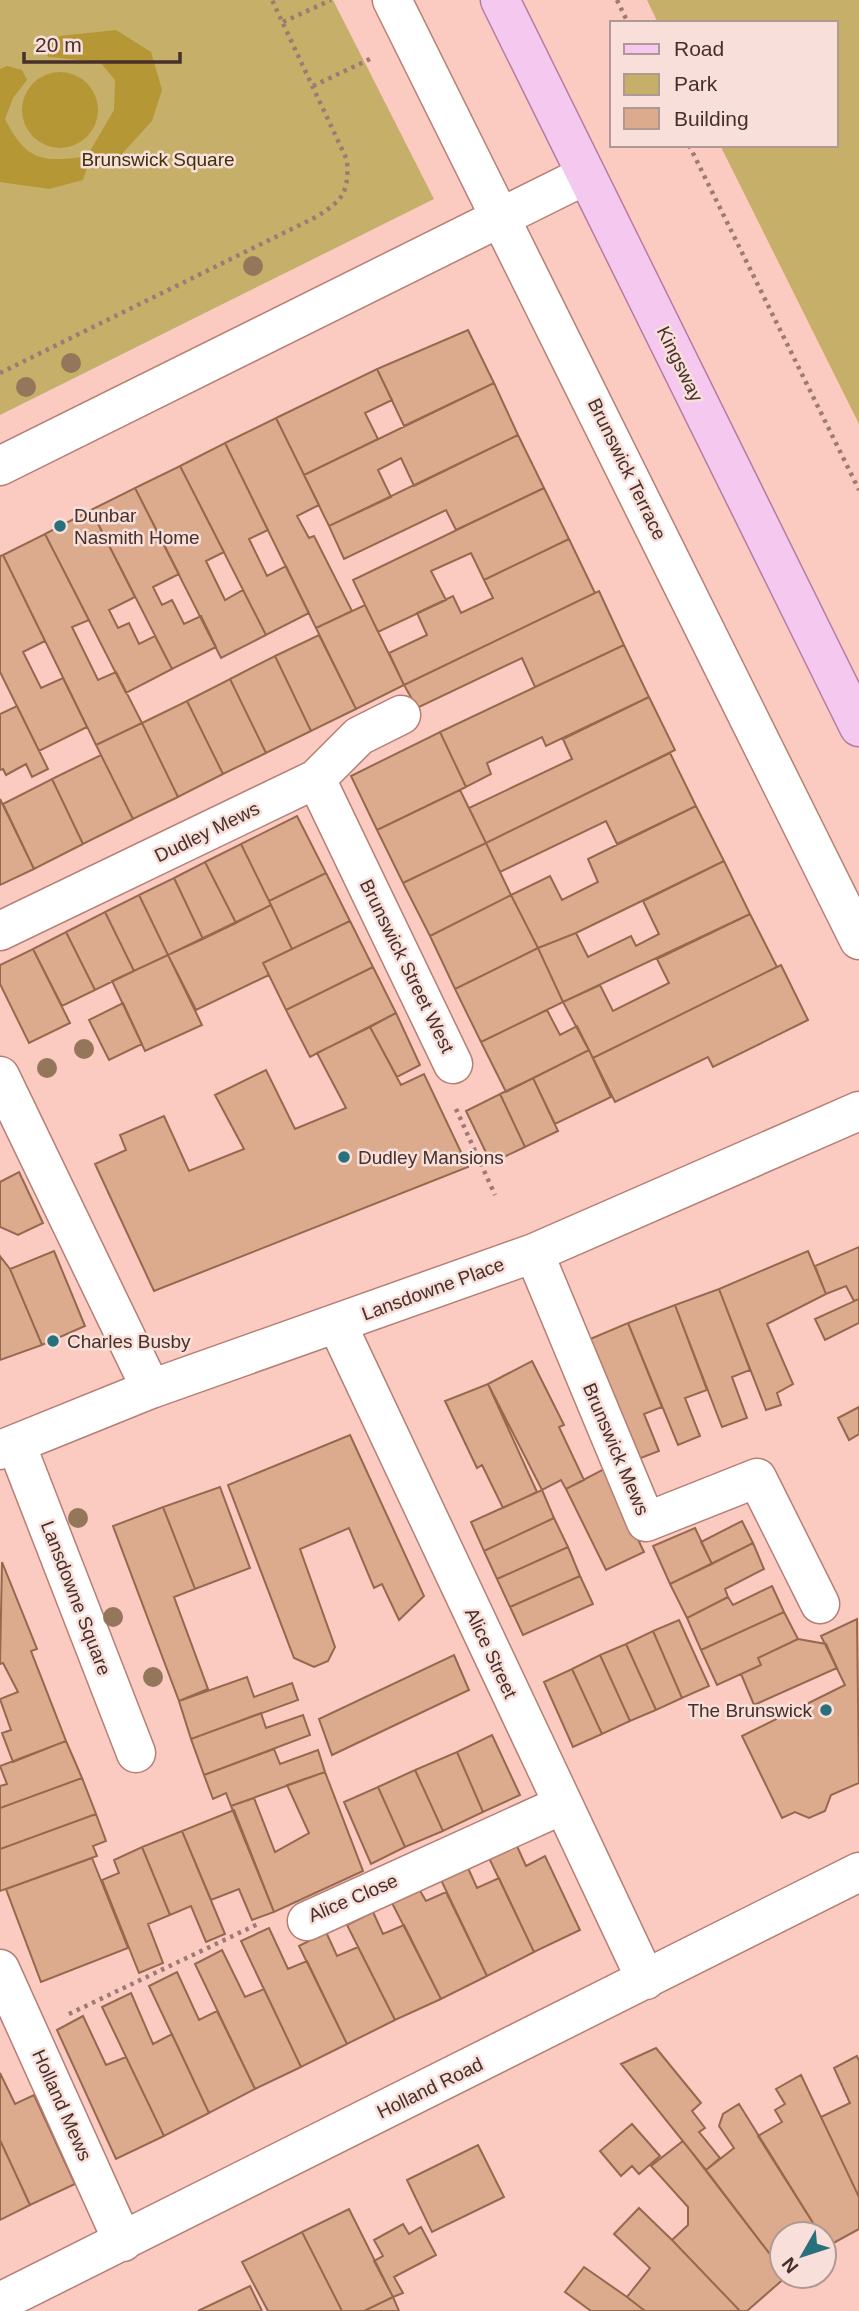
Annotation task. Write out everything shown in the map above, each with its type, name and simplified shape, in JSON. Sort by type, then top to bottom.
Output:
[{"type":"main road","name":"Kingsway","points":[[500,0],[859,727]]},
{"type":"street","name":"Brunswick Terrace","points":[[392,0],[859,940]]},
{"type":"street","points":[[0,466],[586,175]]},
{"type":"street","name":"Dudley Mews","points":[[0,932],[316,779],[359,736],[401,715]]},
{"type":"street","name":"Brunswick Street West","points":[[316,779],[453,1064]]},
{"type":"street","points":[[0,1076],[151,1389]]},
{"type":"street","name":"Lansdowne Place","points":[[8,1447],[151,1389],[534,1253],[859,1111]]},
{"type":"street","name":"Brunswick Mews","points":[[534,1253],[646,1522],[757,1478],[820,1604]]},
{"type":"street","name":"Alice Street","points":[[337,1324],[646,1980]]},
{"type":"street","name":"Lansdowne Square","points":[[8,1447],[136,1753]]},
{"type":"street","name":"Alice Close","points":[[307,1921],[562,1805]]},
{"type":"street","name":"Holland Road","points":[[0,2302],[859,1872]]},
{"type":"street","name":"Holland Mews","points":[[0,1969],[123,2242]]},
{"type":"path","points":[[0,373],[316,217],[344,195],[348,178],[347,160],[272,0]]},
{"type":"path","points":[[283,22],[331,0]]},
{"type":"path","points":[[617,0],[627,21]]},
{"type":"path","points":[[690,147],[859,490]]},
{"type":"path","name":"Brunswick Street West","points":[[453,1064],[450,1097],[495,1195]]},
{"type":"path","name":"Alice Close","points":[[30,2032],[275,1915],[307,1921]]},
{"type":"green space","name":"Brunswick Square","points":[[0,0],[333,0],[434,199],[0,415]]},
{"type":"green space","points":[[647,0],[859,0],[859,424],[721,147],[838,147],[838,21],[657,21]]},
{"type":"shaded area","points":[[116,30],[151,52],[162,90],[152,121],[109,168],[94,161],[90,151],[114,110],[115,80],[100,62],[49,57],[44,53],[43,43],[60,36]]},
{"type":"shaded area","points":[[7,66],[22,70],[27,80],[13,98],[5,119],[12,132],[27,150],[35,155],[55,159],[82,157],[88,165],[83,180],[49,189],[0,182],[0,69]]},
{"type":"shaded area","points":[[60,72],[75,75],[87,83],[95,95],[98,110],[95,125],[87,137],[75,145],[60,148],[45,145],[33,137],[25,125],[22,110],[25,95],[33,83],[45,75]]},
{"type":"building","points":[[468,330],[494,383],[404,426],[377,369]]},
{"type":"building","points":[[377,369],[392,400],[365,413],[378,439],[304,475],[276,418]]},
{"type":"building","points":[[494,383],[518,435],[414,486],[401,458],[378,470],[391,497],[329,526],[304,475]]},
{"type":"building","points":[[276,418],[319,505],[297,516],[309,538],[314,536],[352,611],[316,628],[225,443]]},
{"type":"building","points":[[518,435],[544,488],[456,530],[446,510],[344,559],[329,526]]},
{"type":"building","points":[[225,443],[268,530],[249,539],[267,576],[286,566],[309,613],[266,635],[180,466]]},
{"type":"building","points":[[180,466],[224,552],[206,561],[225,600],[243,590],[266,635],[221,658],[135,488]]},
{"type":"building","points":[[135,488],[179,574],[153,587],[162,605],[172,600],[184,624],[201,616],[216,647],[172,669],[91,510]]},
{"type":"building","points":[[544,488],[569,539],[484,580],[471,553],[431,571],[446,600],[378,632],[353,580]]},
{"type":"building","points":[[91,510],[135,597],[109,610],[118,628],[129,623],[139,644],[155,636],[172,669],[126,693],[45,534]]},
{"type":"building","points":[[45,534],[89,620],[72,627],[98,680],[116,672],[142,723],[96,745],[3,555]]},
{"type":"building","points":[[569,539],[595,593],[404,685],[389,653],[427,635],[417,613],[453,596],[461,613],[493,598],[484,580]]},
{"type":"building","points":[[3,555],[45,641],[23,652],[41,688],[63,678],[87,727],[39,751],[0,672],[0,556]]},
{"type":"building","points":[[599,591],[624,645],[535,687],[522,658],[417,708],[404,685]]},
{"type":"building","points":[[365,605],[404,685],[356,709],[316,628]]},
{"type":"building","points":[[319,635],[356,709],[311,731],[275,656]]},
{"type":"building","points":[[624,645],[649,697],[546,746],[542,737],[487,763],[491,774],[466,787],[440,732]]},
{"type":"building","points":[[275,656],[311,731],[266,753],[230,679]]},
{"type":"building","points":[[230,679],[266,753],[223,774],[187,701]]},
{"type":"building","points":[[649,697],[675,750],[486,843],[469,808],[572,759],[563,739]]},
{"type":"building","points":[[187,701],[223,774],[178,797],[142,723]]},
{"type":"building","points":[[17,706],[48,769],[32,777],[26,764],[6,775],[3,769],[0,770],[0,714]]},
{"type":"building","points":[[142,723],[178,797],[133,819],[96,745]]},
{"type":"building","points":[[440,732],[466,787],[377,830],[351,776]]},
{"type":"building","points":[[670,753],[696,806],[617,844],[606,821],[500,872],[486,843]]},
{"type":"building","points":[[101,755],[133,819],[83,844],[52,779]]},
{"type":"building","points":[[52,779],[83,844],[34,869],[3,804]]},
{"type":"building","points":[[460,790],[486,843],[403,883],[377,830]]},
{"type":"building","points":[[0,799],[34,869],[0,885]]},
{"type":"building","points":[[696,806],[724,861],[576,933],[538,948],[511,895],[550,876],[562,900],[598,882],[588,859]]},
{"type":"building","points":[[297,816],[326,873],[269,901],[241,844]]},
{"type":"building","points":[[486,843],[511,895],[430,936],[403,883]]},
{"type":"building","points":[[241,844],[271,905],[236,923],[205,862]]},
{"type":"building","points":[[724,861],[750,914],[563,1002],[538,948],[576,933],[588,957],[631,936],[636,946],[659,934],[643,901]]},
{"type":"building","points":[[205,862],[236,923],[203,939],[174,878]]},
{"type":"building","points":[[326,873],[350,921],[292,949],[269,901]]},
{"type":"building","points":[[174,878],[203,939],[168,955],[139,895]]},
{"type":"building","points":[[139,895],[168,955],[134,971],[105,912]]},
{"type":"building","points":[[511,895],[538,948],[455,989],[430,936]]},
{"type":"building","points":[[271,905],[292,949],[263,963],[269,975],[196,1010],[168,955]]},
{"type":"building","points":[[105,912],[134,971],[95,990],[66,932]]},
{"type":"building","points":[[750,914],[777,967],[593,1058],[563,1002],[600,985],[613,1011],[669,983],[657,959]]},
{"type":"building","points":[[350,921],[373,967],[286,1010],[263,963]]},
{"type":"building","points":[[66,932],[95,990],[62,1006],[33,949]]},
{"type":"building","points":[[538,948],[563,1002],[481,1042],[455,989]]},
{"type":"building","points":[[33,949],[70,1023],[29,1043],[0,984],[0,965]]},
{"type":"building","points":[[168,955],[202,1025],[145,1051],[112,981]]},
{"type":"building","points":[[781,965],[808,1020],[713,1067],[708,1057],[615,1102],[593,1058]]},
{"type":"building","points":[[373,967],[396,1013],[310,1057],[286,1010]]},
{"type":"building","points":[[123,1003],[142,1044],[109,1060],[89,1020]]},
{"type":"building","points":[[547,1010],[560,1035],[577,1026],[589,1050],[506,1092],[481,1042]]},
{"type":"building","points":[[396,1013],[420,1065],[397,1077],[370,1027]]},
{"type":"building","name":"Dudley Mansions","points":[[370,1027],[401,1085],[424,1074],[468,1167],[154,1291],[95,1164],[126,1150],[120,1135],[164,1116],[189,1171],[244,1149],[215,1095],[266,1070],[295,1129],[346,1108],[317,1053]]},
{"type":"building","points":[[589,1050],[611,1097],[555,1124],[533,1078]]},
{"type":"building","points":[[533,1078],[558,1131],[525,1147],[500,1094]]},
{"type":"building","points":[[500,1094],[525,1147],[491,1163],[466,1111]]},
{"type":"building","points":[[19,1172],[43,1223],[18,1235],[0,1227],[0,1182]]},
{"type":"building","points":[[859,1247],[859,1299],[854,1301],[846,1286],[826,1294],[815,1266]]},
{"type":"building","points":[[54,1251],[85,1326],[42,1345],[10,1269]]},
{"type":"building","points":[[808,1251],[826,1294],[767,1324],[793,1384],[777,1393],[781,1405],[766,1410],[719,1289]]},
{"type":"building","points":[[0,1256],[10,1269],[42,1345],[0,1360]]},
{"type":"building","points":[[719,1289],[750,1370],[732,1377],[747,1418],[722,1427],[675,1305]]},
{"type":"building","points":[[859,1299],[859,1323],[825,1340],[815,1319]]},
{"type":"building","points":[[675,1305],[707,1390],[685,1398],[700,1436],[678,1445],[628,1323]]},
{"type":"building","points":[[628,1323],[662,1407],[644,1414],[659,1451],[633,1461],[583,1342]]},
{"type":"building","points":[[532,1361],[564,1425],[559,1427],[584,1480],[566,1489],[561,1480],[542,1490],[488,1384]]},
{"type":"building","points":[[488,1384],[537,1492],[503,1508],[482,1465],[477,1468],[445,1401]]},
{"type":"building","points":[[859,1407],[859,1434],[849,1440],[838,1418]]},
{"type":"building","points":[[350,1435],[424,1596],[399,1620],[382,1584],[374,1588],[349,1528],[300,1549],[335,1647],[328,1661],[314,1667],[294,1658],[228,1485]]},
{"type":"building","points":[[604,1469],[644,1552],[606,1570],[566,1489]]},
{"type":"building","points":[[220,1487],[250,1568],[195,1589],[163,1507]]},
{"type":"building","points":[[542,1490],[554,1518],[484,1551],[471,1522]]},
{"type":"building","points":[[163,1507],[195,1589],[174,1597],[208,1689],[179,1701],[113,1526]]},
{"type":"building","points":[[554,1518],[568,1547],[497,1579],[484,1551]]},
{"type":"building","points":[[742,1521],[753,1543],[712,1564],[701,1542]]},
{"type":"building","points":[[695,1528],[712,1564],[670,1584],[653,1546]]},
{"type":"building","points":[[753,1543],[764,1569],[725,1589],[728,1597],[687,1618],[670,1584]]},
{"type":"building","points":[[568,1547],[580,1576],[510,1607],[497,1579]]},
{"type":"building","points":[[2,1562],[37,1649],[31,1651],[66,1741],[13,1762],[2,1733],[11,1730],[0,1699],[18,1692],[3,1663],[0,1664]]},
{"type":"building","points":[[580,1576],[593,1604],[523,1635],[510,1607]]},
{"type":"building","points":[[772,1586],[784,1612],[701,1650],[687,1618],[728,1597],[733,1605]]},
{"type":"building","points":[[784,1612],[798,1639],[758,1658],[761,1665],[717,1685],[701,1650]]},
{"type":"building","name":"The Brunswick","points":[[857,1619],[859,1783],[831,1795],[825,1811],[809,1818],[795,1812],[782,1818],[742,1736],[845,1685],[821,1636]]},
{"type":"building","points":[[679,1620],[709,1686],[682,1698],[653,1631]]},
{"type":"building","points":[[653,1631],[682,1698],[656,1710],[626,1644]]},
{"type":"building","points":[[798,1639],[826,1644],[837,1668],[754,1705],[741,1674],[761,1665],[758,1658]]},
{"type":"building","points":[[626,1644],[656,1710],[630,1721],[600,1655]]},
{"type":"building","points":[[454,1655],[469,1690],[332,1755],[319,1719]]},
{"type":"building","points":[[600,1655],[630,1721],[602,1734],[572,1669]]},
{"type":"building","points":[[572,1669],[602,1734],[573,1747],[544,1682]]},
{"type":"building","points":[[247,1677],[254,1697],[292,1683],[298,1700],[191,1739],[179,1701]]},
{"type":"building","points":[[261,1713],[266,1728],[303,1715],[310,1735],[204,1775],[191,1739]]},
{"type":"building","points":[[492,1735],[520,1795],[483,1812],[457,1752]]},
{"type":"building","points":[[66,1741],[82,1778],[0,1808],[0,1786],[7,1784],[0,1766]]},
{"type":"building","points":[[274,1749],[280,1764],[318,1750],[325,1772],[231,1806],[226,1793],[213,1799],[204,1775]]},
{"type":"building","points":[[457,1752],[483,1812],[443,1831],[415,1770]]},
{"type":"building","points":[[415,1770],[443,1831],[405,1847],[378,1787]]},
{"type":"building","points":[[325,1772],[363,1871],[274,1912],[231,1806],[254,1798],[275,1852],[309,1833],[287,1785]]},
{"type":"building","points":[[82,1778],[96,1814],[0,1849],[0,1808]]},
{"type":"building","points":[[378,1787],[405,1847],[371,1864],[344,1802]]},
{"type":"building","points":[[234,1810],[274,1912],[252,1920],[239,1889],[211,1900],[182,1831]]},
{"type":"building","points":[[96,1814],[106,1841],[93,1846],[97,1856],[0,1891],[0,1849]]},
{"type":"building","points":[[182,1831],[225,1934],[206,1942],[191,1906],[170,1915],[142,1847]]},
{"type":"building","points":[[516,1844],[526,1866],[545,1856],[580,1930],[534,1952],[489,1858]]},
{"type":"building","points":[[142,1847],[170,1915],[148,1924],[163,1963],[139,1973],[102,1880],[119,1873],[114,1860]]},
{"type":"building","points":[[92,1858],[128,1948],[41,1982],[6,1889]]},
{"type":"building","points":[[468,1868],[477,1888],[499,1878],[534,1952],[487,1976],[441,1880]]},
{"type":"building","points":[[419,1889],[426,1901],[446,1892],[487,1976],[441,1999],[392,1903]]},
{"type":"building","points":[[373,1912],[383,1934],[404,1925],[441,1999],[395,2020],[347,1925]]},
{"type":"building","points":[[269,1928],[288,1969],[307,1961],[347,2044],[301,2067],[241,1941]]},
{"type":"building","points":[[326,1932],[337,1956],[358,1947],[395,2020],[347,2044],[299,1946]]},
{"type":"building","points":[[222,1950],[245,1997],[264,1989],[301,2067],[255,2089],[195,1964]]},
{"type":"building","points":[[177,1972],[199,2020],[217,2011],[255,2089],[209,2113],[149,1986]]},
{"type":"building","points":[[131,1993],[153,2044],[172,2034],[209,2113],[164,2136],[102,2007]]},
{"type":"building","points":[[83,2016],[106,2065],[126,2057],[164,2136],[116,2159],[57,2030]]},
{"type":"building","points":[[656,2048],[701,2103],[692,2111],[705,2128],[699,2132],[720,2158],[706,2170],[621,2064]]},
{"type":"building","points":[[857,2056],[859,2197],[821,2117],[850,2103],[834,2068]]},
{"type":"building","points":[[0,2073],[15,2104],[34,2095],[75,2184],[30,2205],[0,2140]]},
{"type":"building","points":[[801,2075],[859,2197],[859,2229],[838,2241],[838,2220],[811,2220],[758,2136],[782,2122],[775,2110],[785,2104],[776,2089]]},
{"type":"building","points":[[739,2104],[811,2220],[768,2220],[768,2252],[706,2170],[734,2148],[719,2126],[723,2114]]},
{"type":"building","points":[[632,2124],[660,2156],[639,2174],[632,2166],[621,2176],[600,2151]]},
{"type":"building","points":[[0,2140],[30,2205],[0,2220]]},
{"type":"building","points":[[683,2141],[768,2252],[768,2290],[771,2290],[747,2311],[740,2311],[672,2240],[688,2225],[688,2207],[651,2166]]},
{"type":"building","points":[[478,2145],[504,2197],[432,2232],[407,2180]]},
{"type":"building","points":[[639,2208],[740,2311],[645,2311],[627,2297],[650,2268],[614,2234]]},
{"type":"building","points":[[349,2209],[393,2297],[364,2311],[342,2311],[302,2232]]},
{"type":"building","points":[[403,2224],[409,2234],[421,2227],[436,2255],[394,2277],[403,2293],[393,2297],[374,2261],[383,2256],[374,2240]]},
{"type":"building","points":[[302,2232],[342,2311],[268,2311],[242,2262]]},
{"type":"building","points":[[584,2267],[645,2311],[591,2311],[565,2292]]},
{"type":"building","points":[[250,2286],[262,2311],[198,2311]]},
{"type":"building","points":[[393,2297],[399,2311],[364,2311]]},
{"type":"place","name":"Dunbar Nasmith Home","points":[[60,526]]},
{"type":"place","name":"Dudley Mansions","points":[[344,1157]]},
{"type":"place","name":"Charles Busby","points":[[53,1341]]},
{"type":"place","name":"The Brunswick","points":[[826,1710]]}]
